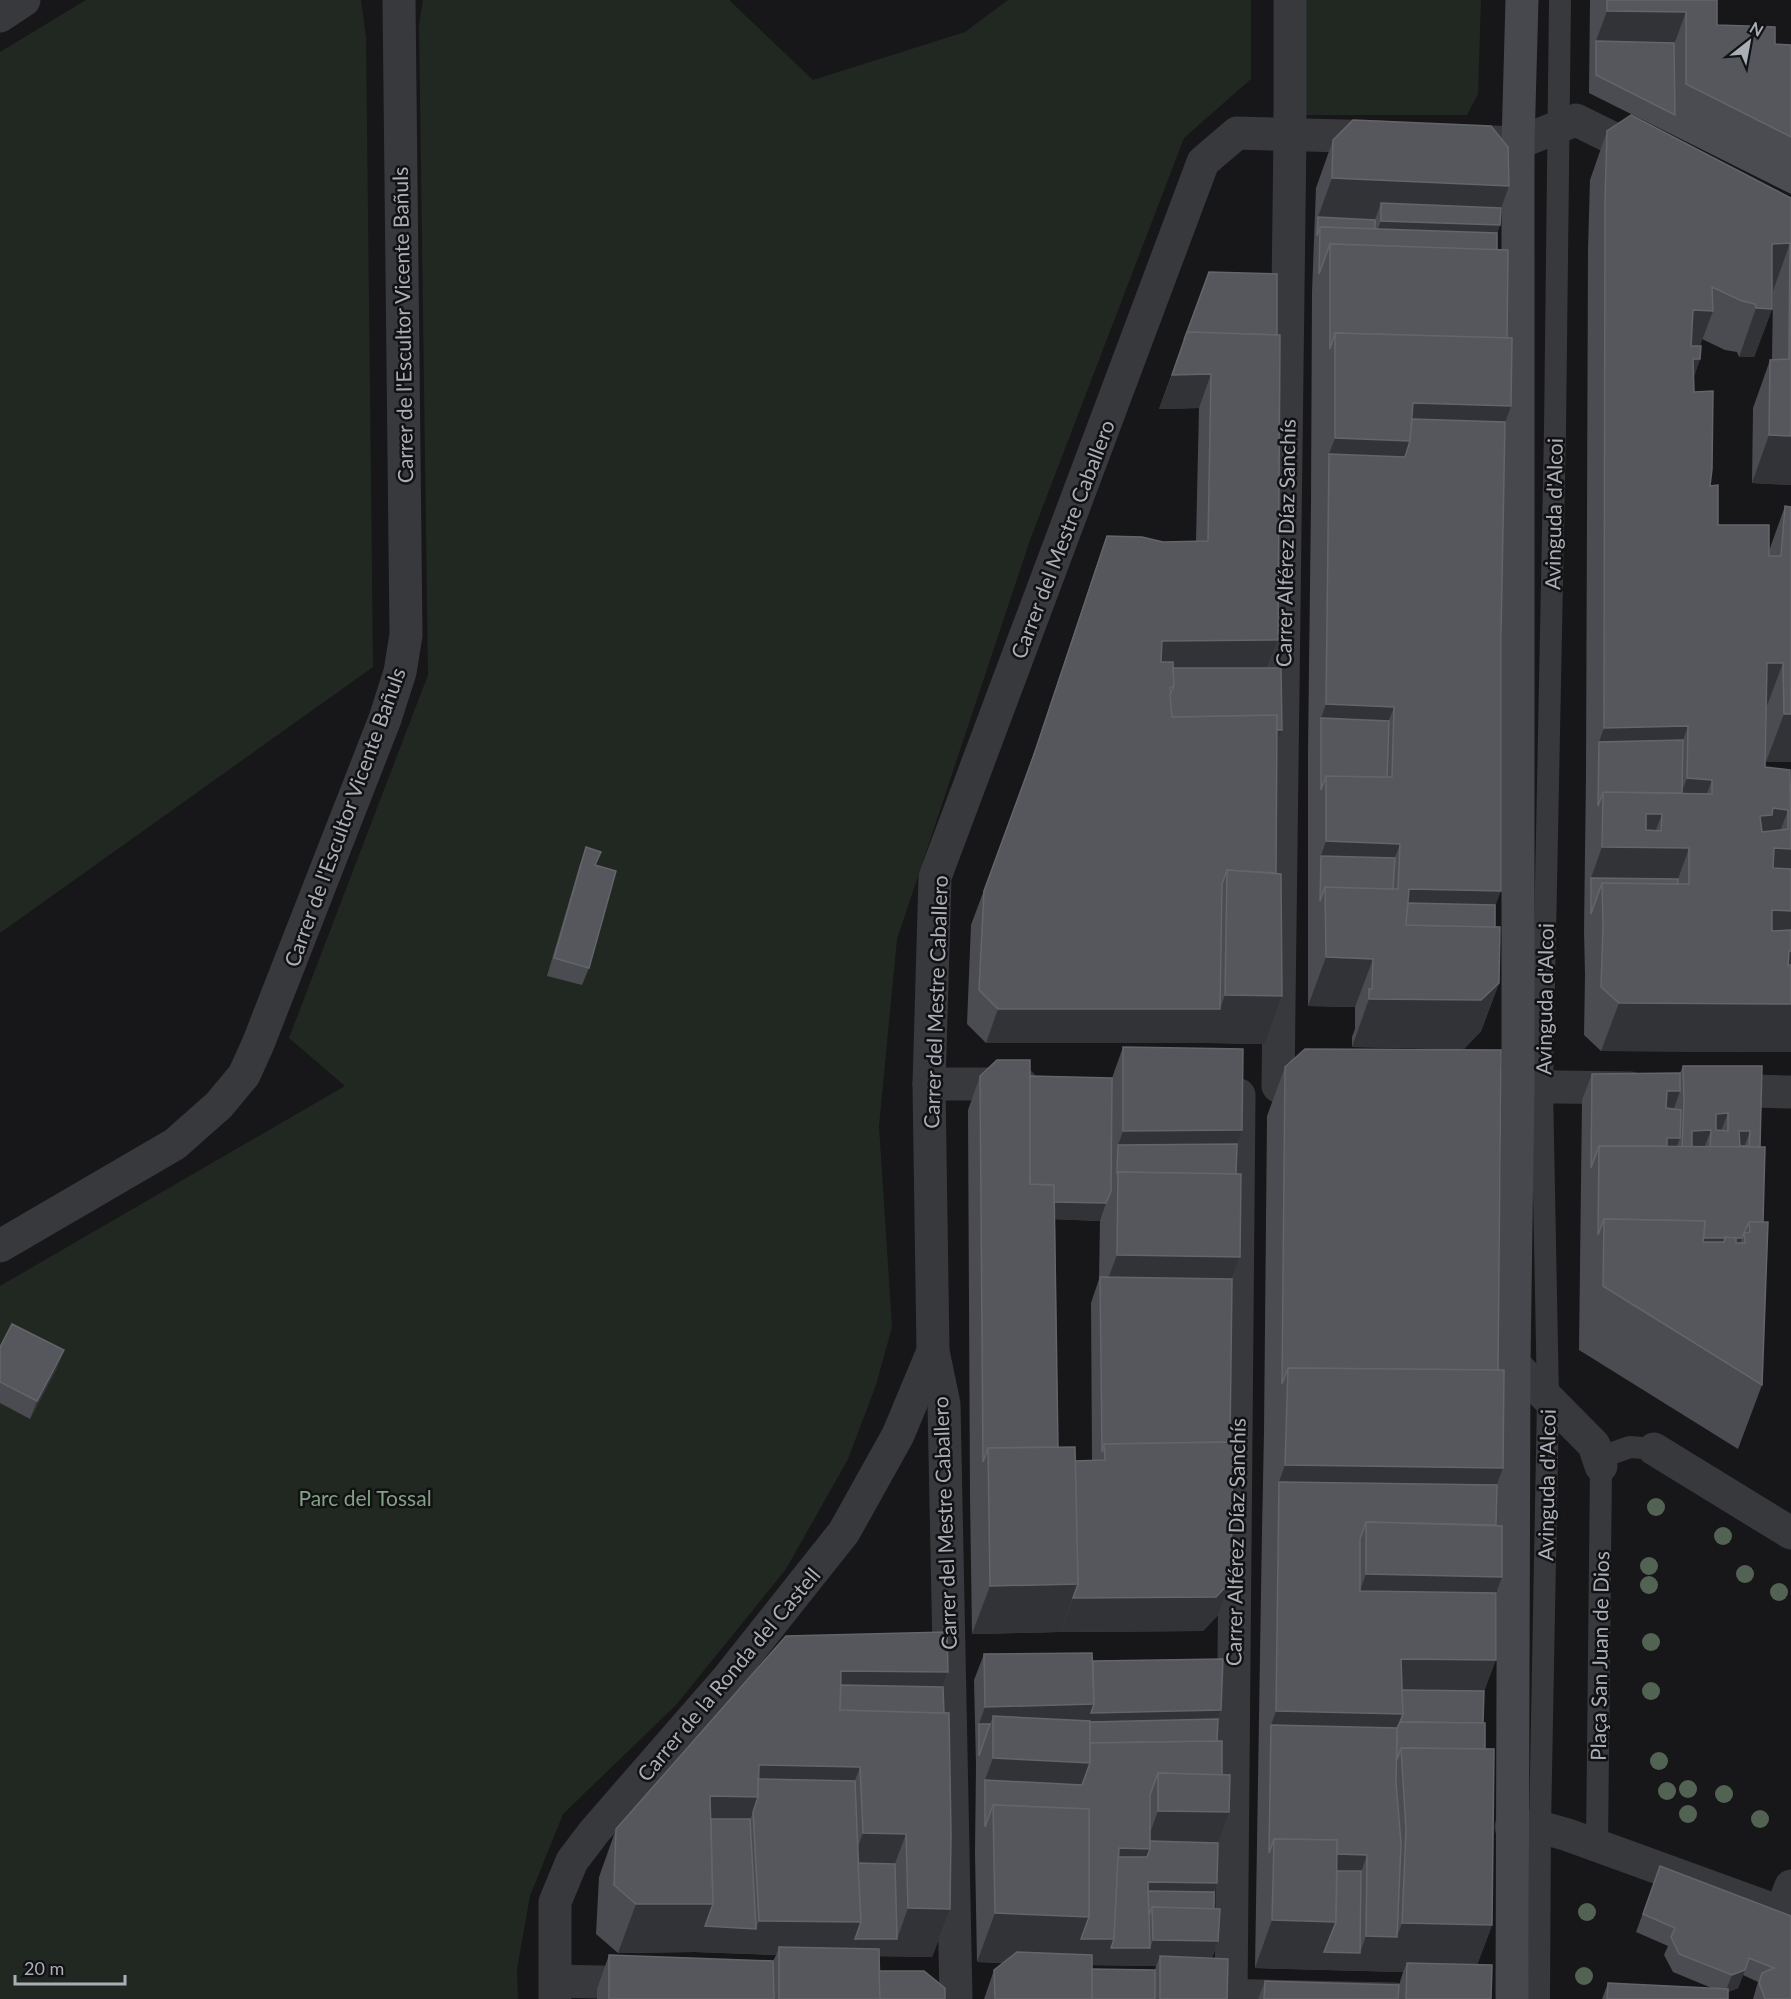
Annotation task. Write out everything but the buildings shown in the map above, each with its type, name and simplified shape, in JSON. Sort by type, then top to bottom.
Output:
[{"type":"main road","name":"Avinguda d'Alcoi","points":[[1512,1999],[1526,1827],[1514,1364],[1530,1087],[1518,143],[1521,0]]},
{"type":"street","points":[[0,16],[24,0]]},
{"type":"street","name":"Carrer de l'Escultor Vicente Bañuls","points":[[0,1245],[175,1144],[219,1105],[244,1074],[258,1044],[385,719],[397,681],[406,635],[399,0]]},
{"type":"street","name":"Carrer Alférez Díaz Sanchís","points":[[1231,1997],[1222,1665],[1228,1085],[1278,1086],[1290,0]]},
{"type":"street","points":[[1462,140],[1518,143],[1576,120],[1668,166]]},
{"type":"street","name":"Carrer del Mestre Caballero","points":[[956,1992],[944,1404],[933,1352],[929,1084],[935,877],[1203,162],[1237,133],[1405,138]]},
{"type":"street","points":[[929,1084],[1049,1084]]},
{"type":"street","points":[[1278,1086],[1312,1086]]},
{"type":"street","points":[[1460,1086],[1791,1092]]},
{"type":"street","name":"Carrer de la Ronda del Castell","points":[[556,1990],[555,1902],[572,1861],[594,1832],[728,1678],[844,1532],[898,1435],[933,1352]]},
{"type":"street","name":"Plaça San Juan de Dios","points":[[1514,1364],[1594,1445],[1601,1466]]},
{"type":"street","points":[[1654,1449],[1791,1533]]},
{"type":"street","points":[[949,1675],[984,1674]]},
{"type":"street","points":[[1526,1827],[1597,1846],[1788,1905]]},
{"type":"street","points":[[556,1990],[668,1983]]},
{"type":"street","points":[[1183,1994],[1231,1997],[1395,1999]]},
{"type":"lane","name":"Avinguda d'Alcoi","points":[[1539,1999],[1526,1827],[1548,1398],[1530,1087],[1555,442],[1560,0]]},
{"type":"lane","points":[[1601,1466],[1610,1454],[1620,1450],[1630,1447],[1654,1449]]},
{"type":"lane","name":"Plaça San Juan de Dios","points":[[1597,1846],[1601,1466]]},
{"type":"green space","points":[[86,0],[361,0],[366,37],[373,667],[0,933],[0,52]]},
{"type":"green space","name":"Parc del Tossal","points":[[423,0],[729,0],[813,80],[965,32],[1008,0],[1251,0],[1251,79],[1184,138],[1030,540],[897,939],[879,1126],[892,1327],[876,1385],[848,1459],[786,1569],[676,1705],[563,1814],[530,1896],[517,1969],[518,1999],[0,1999],[0,1286],[345,1086],[289,1038],[428,675],[419,25]]},
{"type":"green space","points":[[1302,0],[1481,0],[1478,94],[1467,115],[1303,115]]}]
